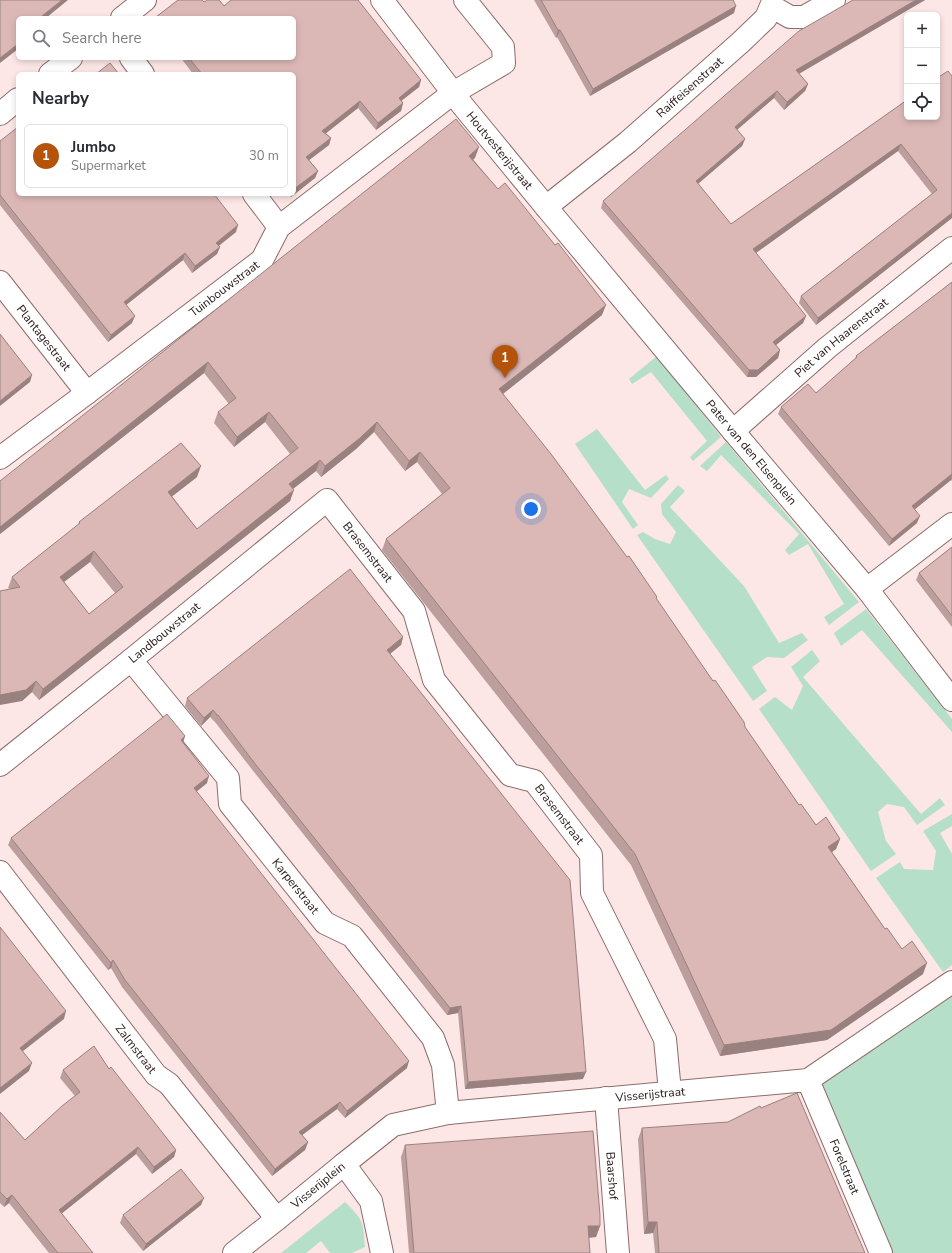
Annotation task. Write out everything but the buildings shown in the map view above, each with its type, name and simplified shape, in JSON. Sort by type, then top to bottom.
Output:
[{"type":"street","points":[[125,16],[145,0]]},
{"type":"street","name":"Houtvesterijstraat","points":[[382,0],[453,93],[546,207]]},
{"type":"street","points":[[453,93],[504,63],[503,47],[465,0]]},
{"type":"street","name":"Raiffeisenstraat","points":[[546,207],[628,142],[741,42],[766,18],[770,3],[790,17],[804,18],[834,0]]},
{"type":"street","points":[[53,72],[68,60]]},
{"type":"street","points":[[132,60],[142,72]]},
{"type":"street","name":"Tuinbouwstraat","points":[[0,458],[262,260],[279,227],[453,93]]},
{"type":"street","points":[[0,114],[16,101]]},
{"type":"street","points":[[256,196],[279,227]]},
{"type":"street","name":"Pater van den Elsenplein","points":[[546,207],[733,431],[868,589],[952,700]]},
{"type":"street","name":"Piet van Haarenstraat","points":[[733,431],[827,348],[952,248]]},
{"type":"street","name":"Plantagestraat","points":[[0,282],[87,393]]},
{"type":"street","name":"Landbouwstraat","points":[[0,765],[132,660],[327,500]]},
{"type":"street","name":"Brasemstraat","points":[[327,500],[414,611],[434,680],[510,775],[534,781],[591,856],[592,893],[665,1040],[670,1092]]},
{"type":"street","points":[[868,589],[952,524]]},
{"type":"street","name":"Karperstraat","points":[[132,660],[228,778],[230,804],[326,923],[352,936],[433,1038],[443,1065],[448,1113]]},
{"type":"street","name":"Zalmstraat","points":[[0,872],[156,1075],[169,1084],[277,1219]]},
{"type":"street","name":"Visserijstraat","points":[[344,1164],[393,1125],[448,1113],[808,1080],[948,985]]},
{"type":"street","name":"Forelstraat","points":[[808,1080],[881,1253]]},
{"type":"street","name":"Baarshof","points":[[606,1098],[618,1253]]},
{"type":"street","name":"Visserijplein","points":[[234,1253],[344,1164],[371,1201],[382,1253]]},
{"type":"green space","points":[[657,356],[721,437],[693,461],[690,457],[707,441],[651,372],[632,384],[629,379]]},
{"type":"green space","points":[[597,429],[645,490],[666,475],[669,479],[651,498],[629,489],[622,502],[638,525],[633,529],[575,444]]},
{"type":"green space","points":[[726,442],[859,602],[829,625],[824,617],[844,604],[808,544],[789,555],[785,550],[799,534],[721,455],[707,471],[700,466]]},
{"type":"green space","points":[[678,485],[685,491],[670,507],[744,586],[779,643],[802,633],[808,640],[784,658],[767,657],[752,667],[767,691],[753,701],[637,535],[643,532],[655,539],[670,544],[676,532],[662,514],[661,504]]},
{"type":"green space","points":[[866,609],[952,719],[952,732],[862,630],[841,646],[834,633]]},
{"type":"green space","points":[[812,650],[820,661],[803,677],[921,814],[940,798],[945,805],[917,825],[904,807],[887,804],[878,812],[886,841],[896,854],[871,871],[759,709],[775,697],[792,710],[803,686],[791,667]]},
{"type":"green space","points":[[952,814],[952,826],[940,833],[952,854],[952,965],[943,972],[876,878],[900,862],[904,869],[933,870],[936,851],[923,831]]},
{"type":"green space","points":[[952,995],[952,1253],[891,1253],[821,1082]]},
{"type":"green space","points":[[345,1202],[356,1213],[363,1226],[365,1247],[352,1253],[330,1253],[321,1241],[306,1253],[281,1253]]},
{"type":"place","name":"Jumbo","points":[[505,378]]}]
